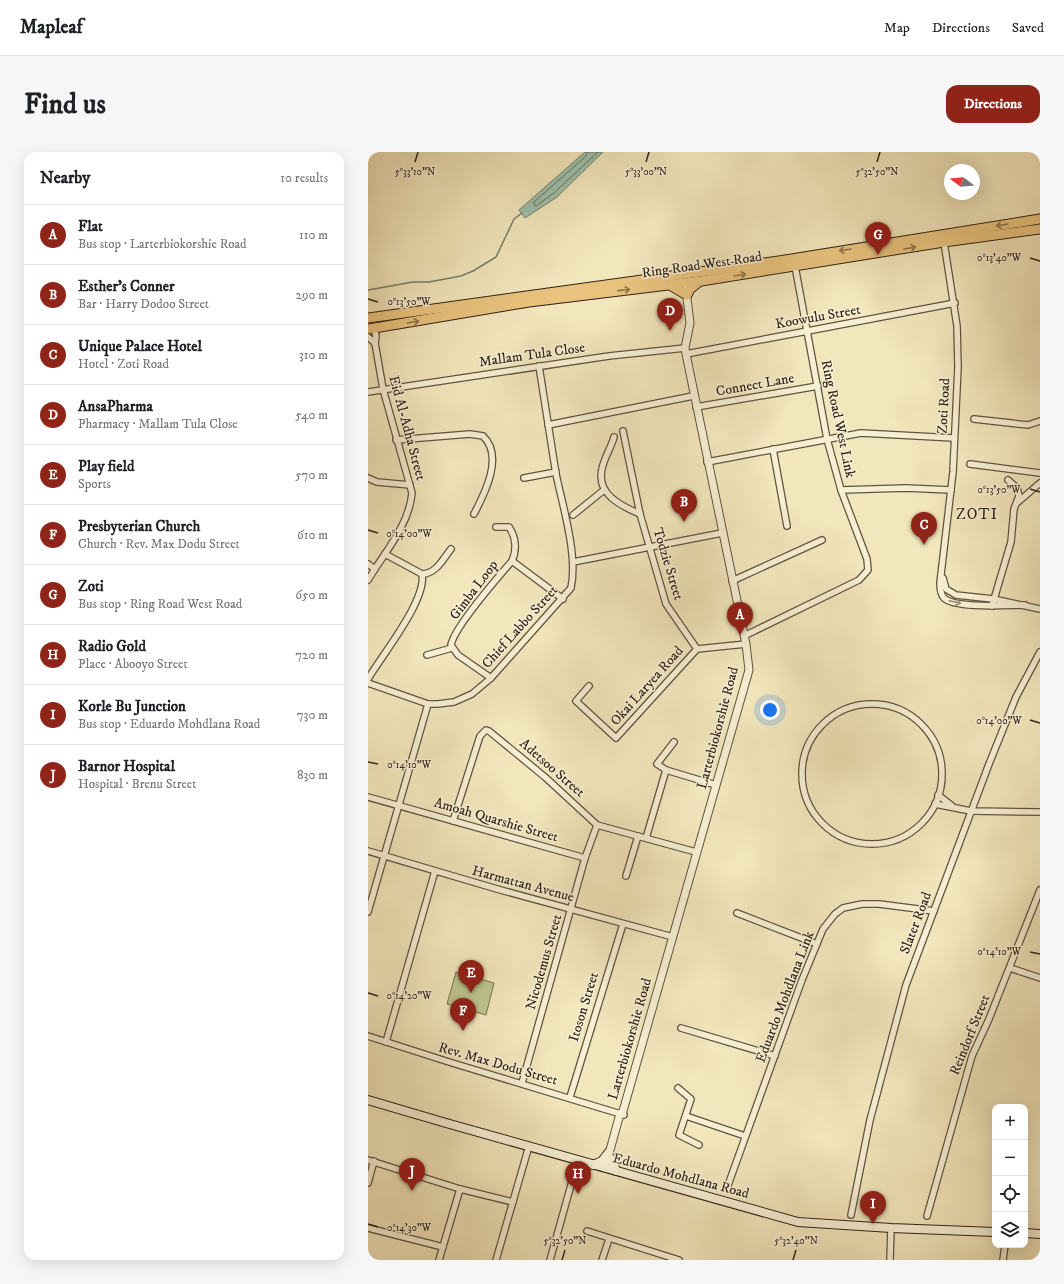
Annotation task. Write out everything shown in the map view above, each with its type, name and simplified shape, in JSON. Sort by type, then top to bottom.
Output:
[{"type":"main road","name":"Ring Road West Road","points":[[368,318],[684,278],[725,271],[733,267],[1040,219]]},
{"type":"main road","name":"Ring Road West Road","points":[[371,329],[529,302],[670,285],[684,278],[702,281],[944,242],[1040,229]]},
{"type":"main road","points":[[670,285],[676,287],[687,296],[695,283],[702,281]]},
{"type":"main road","name":"Eduardo Mohdlana Road","points":[[368,1100],[798,1222],[891,1228],[992,1232]]},
{"type":"main road","points":[[594,1165],[611,1156]]},
{"type":"main road","points":[[610,1169],[611,1156]]},
{"type":"main road","points":[[1028,1233],[1040,1234]]},
{"type":"street","name":"Zoti Road","points":[[944,242],[958,326],[958,367],[952,490],[940,591],[949,601],[992,606],[1025,605]]},
{"type":"street","name":"Ring Road West Link","points":[[744,636],[860,580],[867,573],[867,559],[841,490],[828,439],[796,266]]},
{"type":"street","name":"Larterbiokorshie Road","points":[[610,1169],[611,1156],[622,1113],[749,670],[746,644],[693,396],[685,351],[690,323],[684,278]]},
{"type":"street","name":"Koowulu Street","points":[[685,351],[807,332],[955,303]]},
{"type":"street","name":"Eid Al-Adha Street","points":[[368,580],[385,554],[407,515],[411,501],[410,485],[396,440],[383,389],[375,343],[376,336],[371,329]]},
{"type":"street","points":[[368,337],[375,343]]},
{"type":"street","name":"Mallam Tula Close","points":[[368,392],[609,356],[685,351]]},
{"type":"street","name":"Chief Labbo Street","points":[[368,682],[428,704],[438,704],[463,699],[472,694],[491,678],[563,599],[571,588],[573,578],[573,562],[556,472],[540,366]]},
{"type":"street","name":"Connect Lane","points":[[696,407],[818,386]]},
{"type":"street","points":[[548,424],[693,396]]},
{"type":"street","points":[[974,419],[1028,425],[1040,421]]},
{"type":"street","name":"Todzie Street","points":[[623,431],[640,514],[666,604],[697,649]]},
{"type":"street","points":[[708,462],[861,433],[954,438]]},
{"type":"street","points":[[396,440],[470,434],[484,436],[490,446],[493,461],[480,502],[474,514]]},
{"type":"street","points":[[614,437],[601,470],[600,476],[604,490],[615,501],[640,514]]},
{"type":"street","points":[[773,449],[787,526]]},
{"type":"street","points":[[970,464],[1040,473]]},
{"type":"street","points":[[524,478],[556,472]]},
{"type":"street","points":[[368,478],[376,482],[410,485]]},
{"type":"street","points":[[1008,480],[1017,488],[1018,502]]},
{"type":"street","points":[[992,606],[1011,542],[1014,509],[1018,502],[1040,483]]},
{"type":"street","points":[[841,490],[906,488],[952,490]]},
{"type":"street","points":[[573,515],[604,490]]},
{"type":"street","points":[[496,527],[509,527],[512,531],[515,547],[512,561]]},
{"type":"street","points":[[573,562],[722,533]]},
{"type":"street","points":[[732,581],[822,540]]},
{"type":"street","points":[[385,554],[422,574],[429,573],[437,568],[451,549]]},
{"type":"street","name":"Gimba Loop","points":[[452,648],[452,641],[458,631],[512,561],[563,599]]},
{"type":"street","points":[[368,564],[375,569]]},
{"type":"street","name":"Zoti Road","points":[[942,572],[943,584],[951,594],[993,599],[1040,609]]},
{"type":"street","points":[[368,678],[392,644],[412,608],[420,589],[422,574]]},
{"type":"street","points":[[697,649],[746,644]]},
{"type":"street","points":[[427,655],[452,648],[458,655],[491,678]]},
{"type":"street","name":"Okai Laryea Road","points":[[589,686],[576,701],[616,738],[697,649]]},
{"type":"street","name":"Slater Road","points":[[851,1215],[869,1127],[902,995],[971,811],[1016,697],[1040,652]]},
{"type":"street","points":[[368,912],[428,704]]},
{"type":"street","points":[[866,704],[887,705],[912,716],[920,723],[934,742],[941,766],[941,781],[938,795],[935,804],[927,817],[917,828],[895,840],[871,844],[850,841],[829,830],[820,821],[809,805],[804,790],[802,775],[805,752],[823,723],[842,710],[866,704]]},
{"type":"street","name":"Adetsoo Street","points":[[453,821],[480,736],[486,730],[546,778],[597,825],[696,852]]},
{"type":"street","points":[[674,742],[657,764],[666,770],[716,785]]},
{"type":"street","points":[[646,838],[666,770]]},
{"type":"street","points":[[938,795],[952,806]]},
{"type":"street","name":"Amoah Quarshie Street","points":[[368,798],[400,805],[585,858]]},
{"type":"street","points":[[935,804],[952,806],[971,811],[1040,812]]},
{"type":"street","name":"Nicodemus Street","points":[[522,1083],[572,909],[585,858],[597,825]]},
{"type":"street","points":[[626,876],[638,836]]},
{"type":"street","name":"Harmattan Avenue","points":[[368,851],[434,871],[673,937]]},
{"type":"street","points":[[386,1042],[434,871]]},
{"type":"street","name":"Reindorf Street","points":[[927,1216],[972,1056],[989,1020],[1040,891]]},
{"type":"street","name":"Eduardo Mohdlana Link","points":[[727,1188],[802,980],[823,929],[835,914],[843,908],[862,904],[879,904],[934,911]]},
{"type":"street","points":[[737,913],[817,944]]},
{"type":"street","name":"Itoson Street","points":[[570,1097],[623,924]]},
{"type":"street","points":[[1010,968],[1040,978]]},
{"type":"street","points":[[681,1028],[775,1056]]},
{"type":"street","name":"Rev. Max Dodu Street","points":[[368,1036],[622,1113]]},
{"type":"street","points":[[678,1088],[691,1099],[679,1135],[699,1145]]},
{"type":"street","points":[[686,1116],[745,1136]]},
{"type":"street","points":[[496,1260],[529,1146]]},
{"type":"street","points":[[368,1160],[460,1189],[512,1202]]},
{"type":"street","points":[[550,1260],[578,1160]]},
{"type":"street","points":[[368,1183],[374,1161]]},
{"type":"street","points":[[439,1260],[460,1189]]},
{"type":"street","points":[[368,1228],[443,1247]]},
{"type":"street","points":[[890,1260],[891,1228]]},
{"type":"street","points":[[587,1231],[679,1260]]},
{"type":"street","points":[[602,1260],[609,1239]]},
{"type":"street","points":[[1003,1260],[1005,1248]]},
{"type":"shaded area","points":[[456,972],[494,983],[486,1015],[447,1004]]},
{"type":"water","points":[[585,152],[603,152],[557,197],[525,218],[519,210]]},
{"type":"waterway","points":[[368,290],[413,282],[429,282],[461,276],[473,271],[496,257],[514,219],[522,213]]},
{"type":"place","name":"Zoti","points":[[878,255]]},
{"type":"place","name":"AnsaPharma","points":[[670,331]]},
{"type":"place","name":"Esther's Conner","points":[[684,522]]},
{"type":"place","name":"Unique Palace Hotel","points":[[924,545]]},
{"type":"place","name":"Flat","points":[[740,635]]},
{"type":"place","name":"Play field","points":[[471,993]]},
{"type":"place","name":"Presbyterian Church","points":[[463,1031]]},
{"type":"place","name":"Barnor Hospital","points":[[412,1191]]},
{"type":"place","name":"Radio Gold","points":[[578,1194]]},
{"type":"place","name":"Korle Bu Junction","points":[[873,1224]]},
{"type":"district","name":"ZOTI","points":[[977,514]]}]
